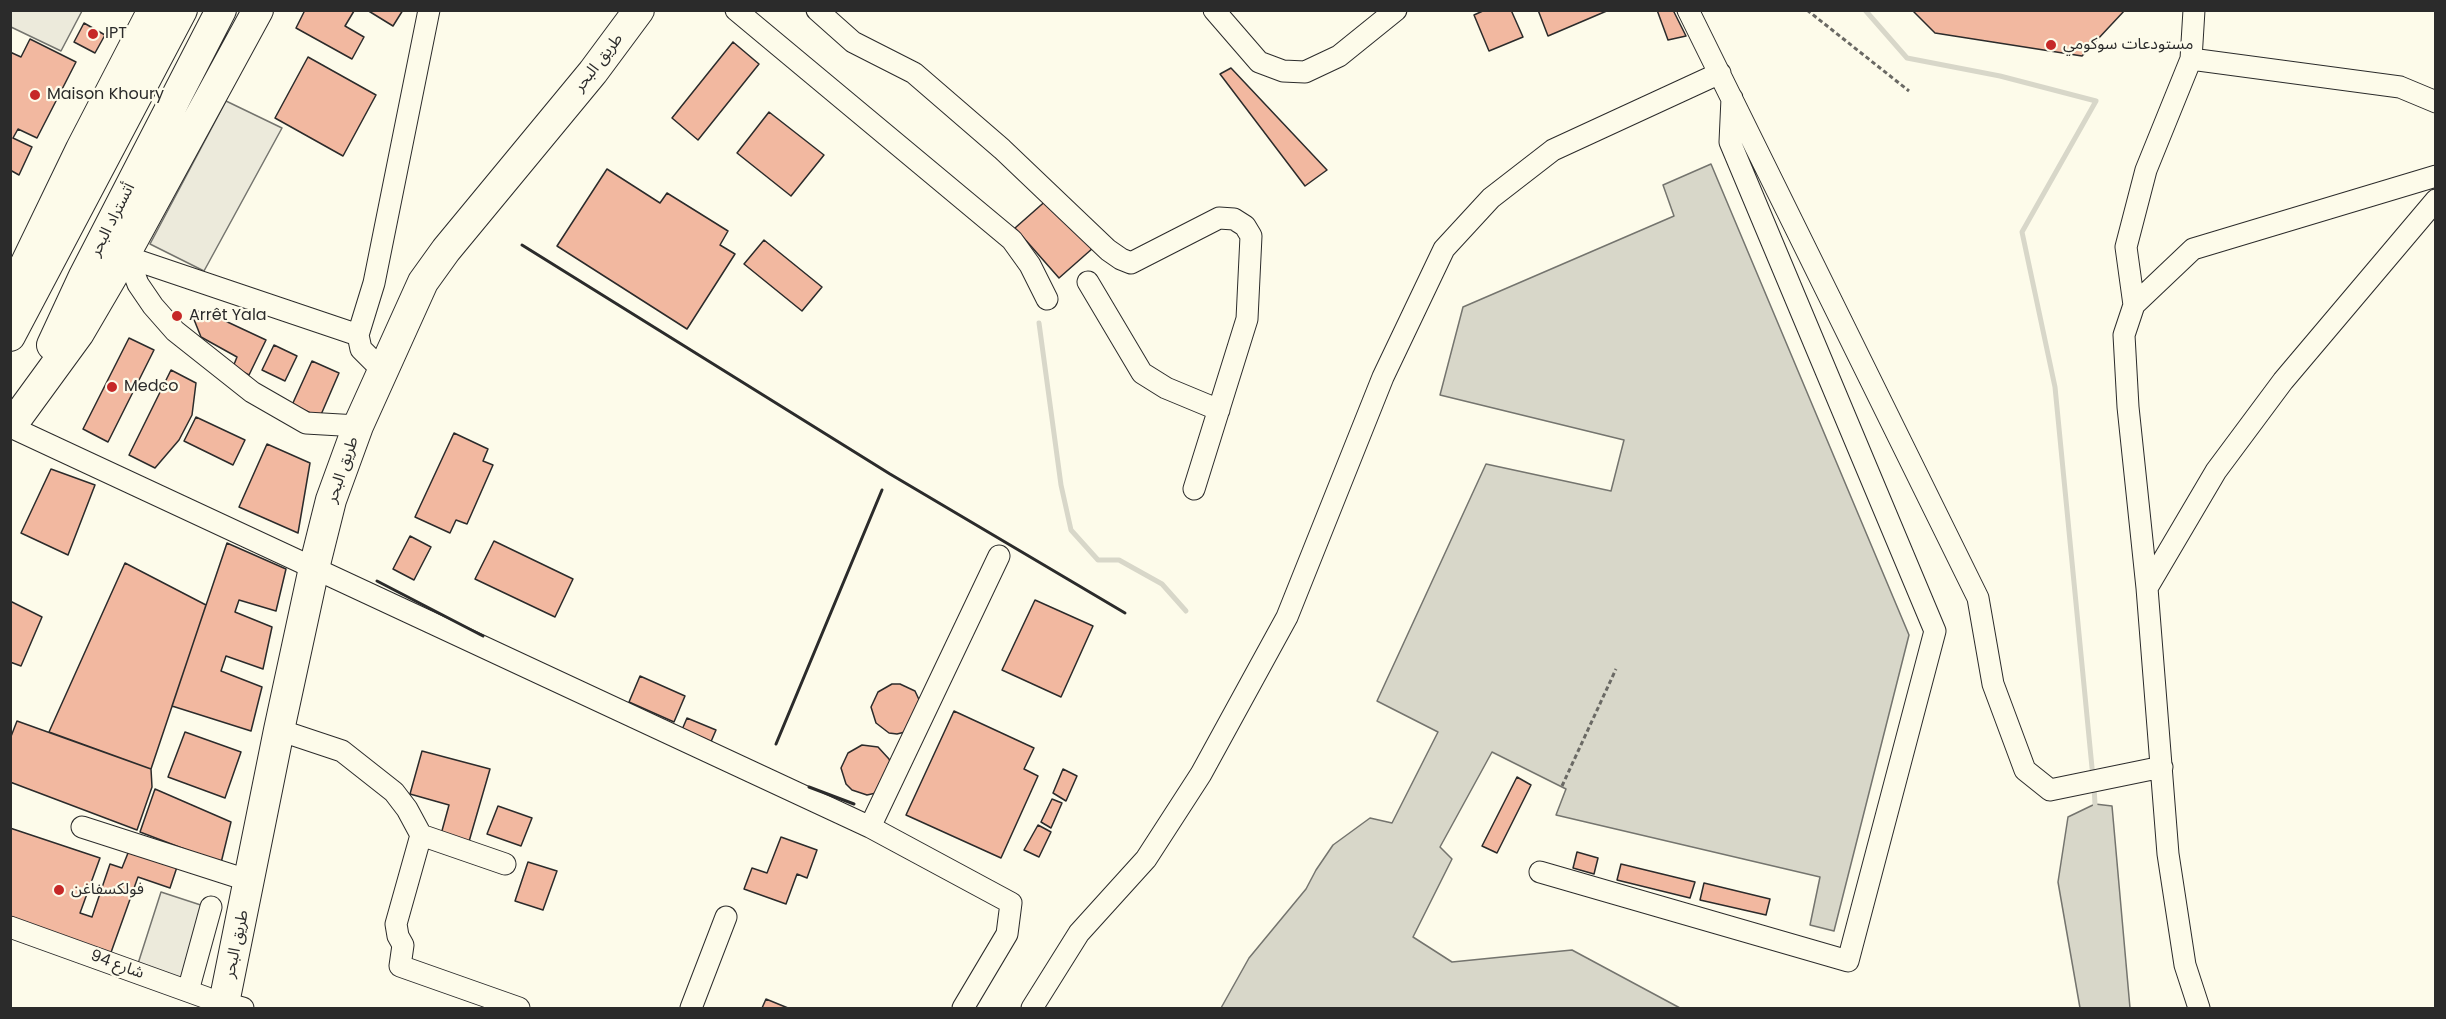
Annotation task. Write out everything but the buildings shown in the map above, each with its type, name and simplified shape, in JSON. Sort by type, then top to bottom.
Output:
[{"type":"highway","points":[[10,297],[81,149],[153,10]]},
{"type":"highway","points":[[10,336],[182,10]]},
{"type":"highway","name":"أتستراد البحر","points":[[13,426],[84,276],[221,10]]},
{"type":"highway","points":[[13,426],[79,333],[126,257],[258,10]]},
{"type":"highway","name":"طريق البحر","points":[[231,1007],[250,881],[279,730],[314,568],[331,500],[358,426],[423,282],[446,250],[592,72],[639,10]]},
{"type":"street","points":[[383,371],[361,349],[358,335],[374,283],[429,10]]},
{"type":"street","points":[[736,10],[1012,240],[1030,265],[1047,299]]},
{"type":"street","points":[[817,10],[853,42],[914,74],[1002,149],[1121,260],[1131,263],[1219,218],[1234,219],[1245,225],[1251,236],[1247,319],[1194,489]]},
{"type":"street","points":[[1214,10],[1259,62],[1282,71],[1305,72],[1339,56],[1396,10]]},
{"type":"street","points":[[1688,10],[1978,598],[1993,684],[2025,770],[2050,790],[2068,784],[2162,767]]},
{"type":"street","points":[[2194,10],[2191,59],[2146,170],[2126,248],[2134,305],[2124,335],[2128,407],[2147,588],[2168,854],[2185,965],[2199,1008]]},
{"type":"street","points":[[2191,59],[2400,87],[2436,102]]},
{"type":"street","points":[[1032,1008],[1079,933],[1146,859],[1201,774],[1287,617],[1383,377],[1444,249],[1491,198],[1553,150],[1720,73]]},
{"type":"street","points":[[1540,872],[1848,961],[1935,631],[1730,142],[1732,98]]},
{"type":"street","points":[[2134,305],[2193,249],[2436,176]]},
{"type":"street","points":[[2147,588],[2216,471],[2283,381],[2436,200]]},
{"type":"street","points":[[126,257],[358,335]]},
{"type":"street","points":[[126,257],[138,284],[153,306],[175,331],[252,392],[306,423],[358,426]]},
{"type":"street","points":[[1089,282],[1142,373],[1166,388],[1219,410]]},
{"type":"street","points":[[13,426],[870,827],[1011,903],[1007,934],[963,1008]]},
{"type":"street","points":[[870,827],[999,555]]},
{"type":"street","points":[[279,730],[342,751],[394,792],[407,809],[421,835],[505,864]]},
{"type":"street","points":[[82,827],[250,881]]},
{"type":"street","points":[[421,835],[396,924],[398,936],[403,945],[400,966],[519,1008]]},
{"type":"street","points":[[188,991],[211,907]]},
{"type":"street","points":[[691,1008],[726,917]]},
{"type":"street","name":"شارع 94","points":[[10,927],[231,1007]]},
{"type":"path","points":[[1807,10],[1838,32],[1909,91]]},
{"type":"path","points":[[1562,786],[1616,669]]},
{"type":"shaded area","points":[[10,11],[82,11],[61,51],[11,27]]},
{"type":"shaded area","points":[[226,101],[282,128],[204,271],[150,244]]},
{"type":"shaded area","points":[[1711,164],[1909,635],[1834,931],[1810,925],[1820,877],[1556,815],[1566,789],[1492,752],[1440,847],[1452,859],[1413,937],[1452,962],[1572,950],[1680,1008],[1221,1008],[1249,958],[1306,889],[1333,845],[1370,818],[1392,823],[1438,732],[1377,701],[1486,464],[1611,491],[1624,440],[1440,395],[1463,307],[1674,216],[1663,185]]},
{"type":"shaded area","points":[[2095,804],[2112,806],[2130,1008],[2080,1008],[2058,882],[2068,817]]},
{"type":"shaded area","points":[[161,892],[219,911],[192,992],[135,973]]},
{"type":"waterway","points":[[1865,10],[1907,58],[2000,76],[2096,101],[2022,232],[2055,387],[2093,778]]},
{"type":"waterway","points":[[1039,323],[1061,485],[1071,530],[1098,560],[1119,560],[1162,584],[1186,611]]},
{"type":"waterway","points":[[2094,787],[2095,804]]},
{"type":"wall","points":[[522,245],[890,474],[1125,613]]},
{"type":"wall","points":[[776,744],[882,490]]},
{"type":"wall","points":[[377,581],[483,636]]},
{"type":"wall","points":[[809,787],[854,804]]},
{"type":"place","name":"IPT","points":[[93,34]]},
{"type":"place","name":"مستودعات سوكومي","points":[[2051,45]]},
{"type":"place","name":"Maison Khoury","points":[[35,95]]},
{"type":"place","name":"Arrêt Yala","points":[[177,316]]},
{"type":"place","name":"Medco","points":[[112,387]]},
{"type":"place","name":"فولكسفاغن","points":[[59,890]]}]
